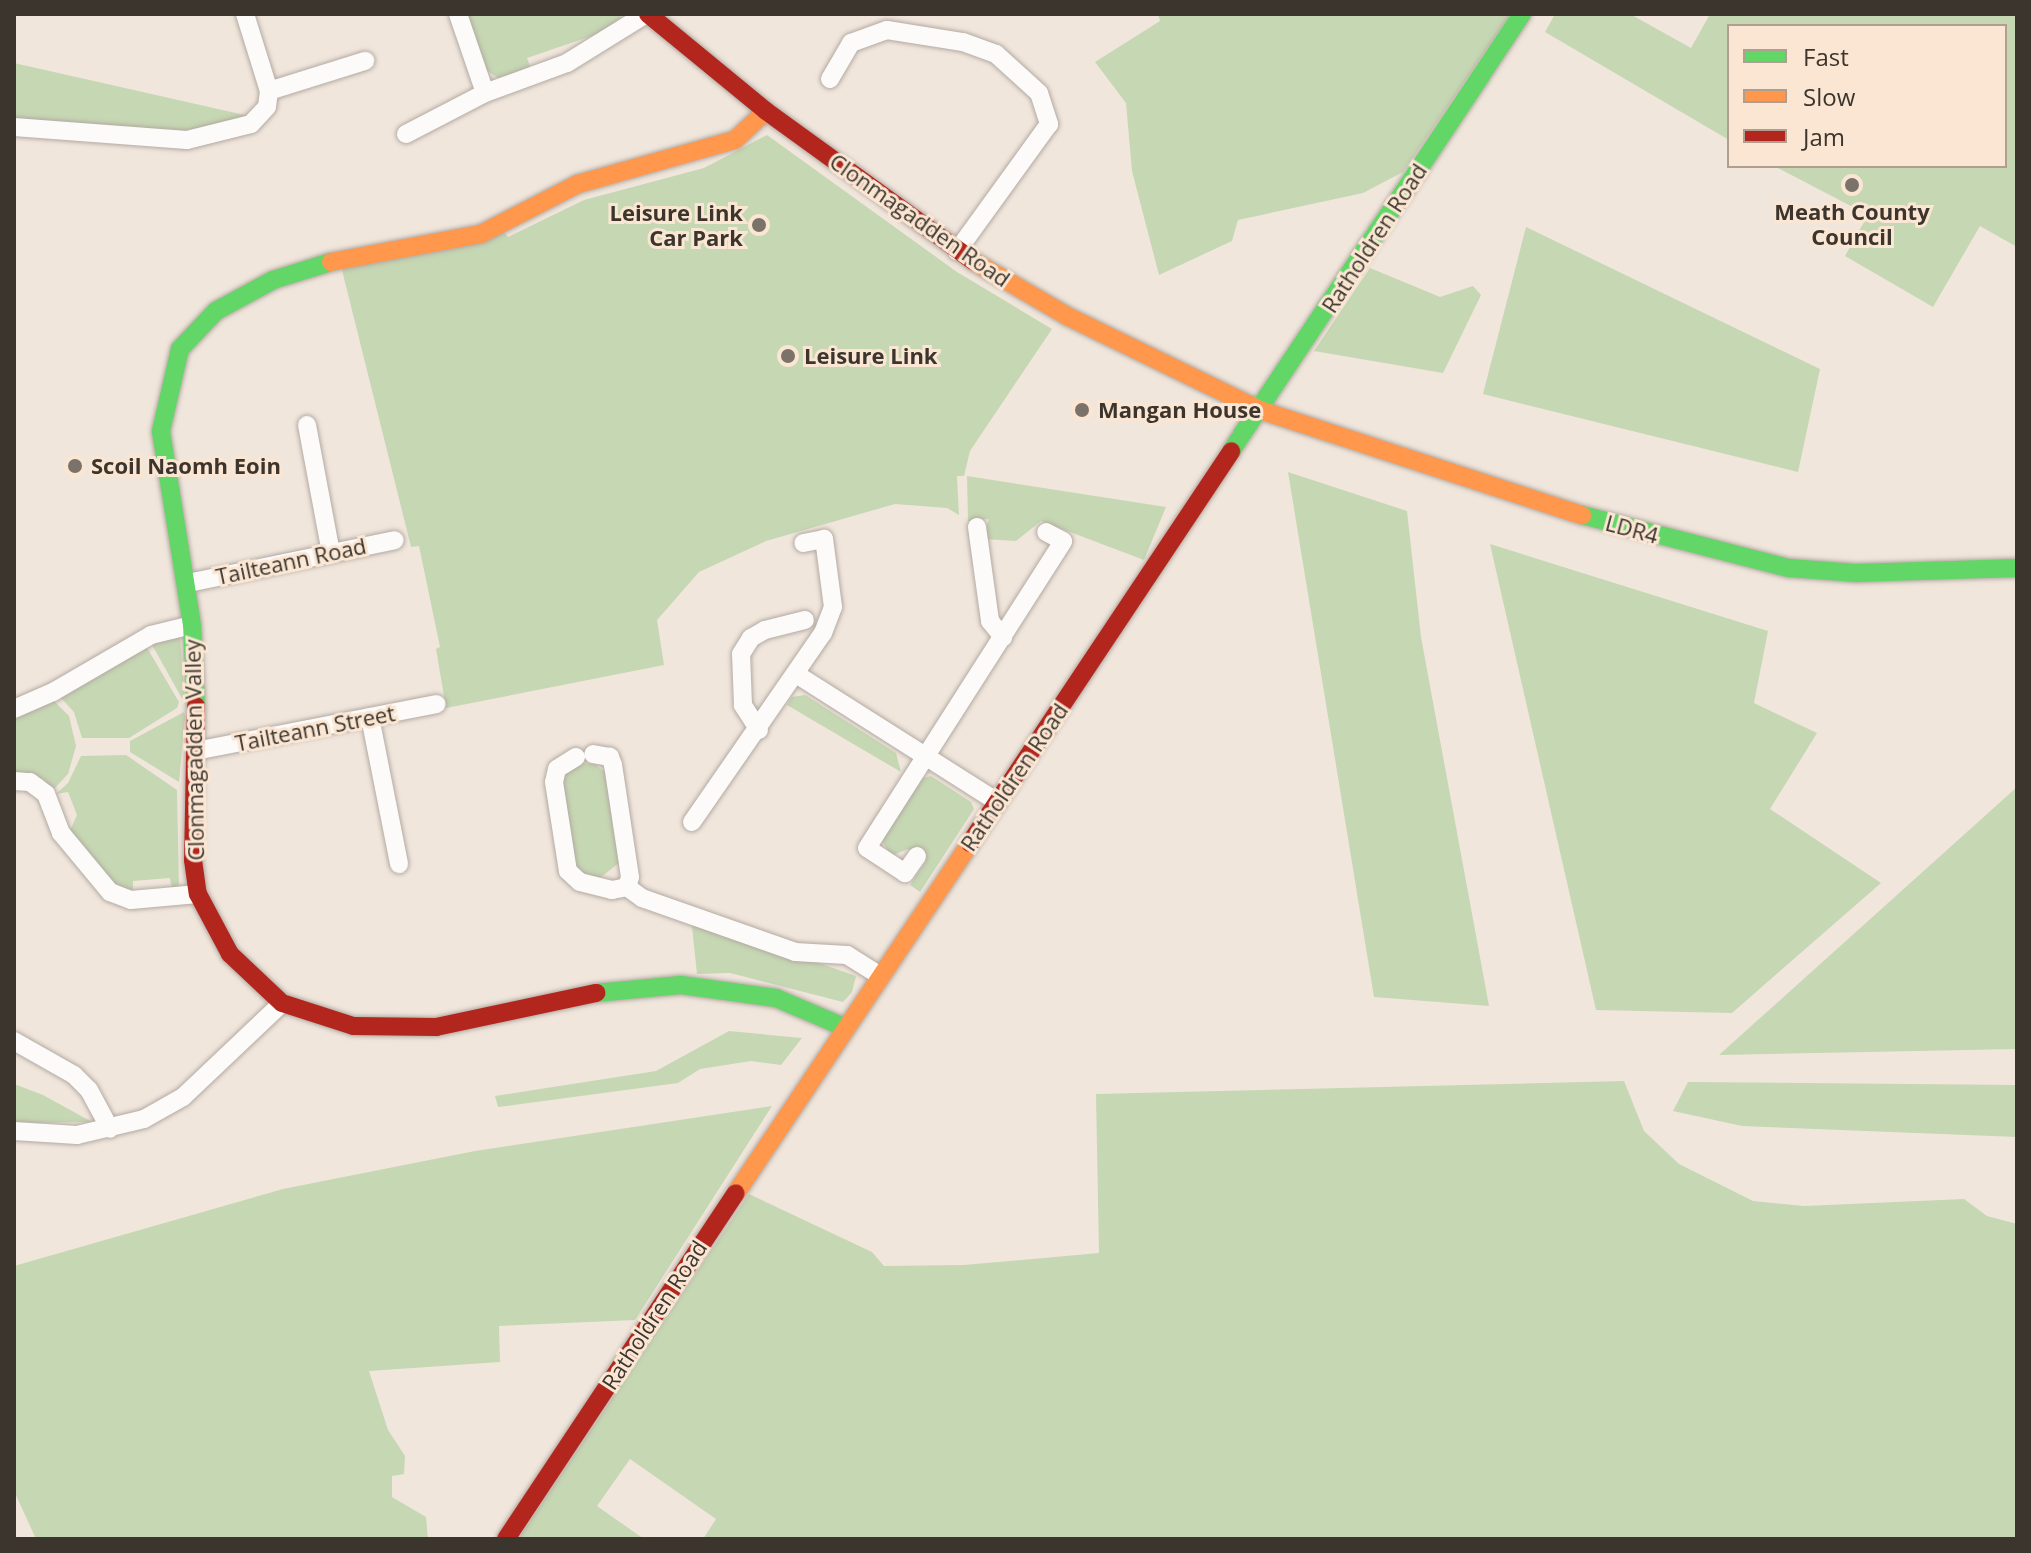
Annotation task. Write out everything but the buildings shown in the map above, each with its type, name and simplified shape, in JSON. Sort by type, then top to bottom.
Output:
[{"type":"street","points":[[245,14],[268,99]]},
{"type":"street","points":[[458,14],[485,93]]},
{"type":"street","points":[[406,134],[485,93],[567,63],[647,14]]},
{"type":"street","name":"Clonmagadden Road","points":[[647,14],[766,111],[957,251],[1067,316],[1260,410]]},
{"type":"street","name":"Ratholdren Road","points":[[506,1539],[878,974],[998,802],[1522,14]]},
{"type":"street","points":[[830,79],[851,43],[887,30],[963,42],[996,54],[1039,93],[1049,124],[957,251]]},
{"type":"street","points":[[14,127],[187,140],[251,124],[268,99],[365,61]]},
{"type":"street","points":[[412,107],[424,123]]},
{"type":"street","name":"Clonmagadden Valley","points":[[766,111],[747,133],[723,145],[578,184],[481,234],[307,268],[216,311],[180,349],[161,431],[188,583],[192,625],[195,751],[191,803],[198,894],[230,954],[282,1003],[353,1026],[397,1029],[485,1020],[596,993],[681,985],[776,998],[844,1027]]},
{"type":"street","name":"LDR4","points":[[1260,410],[1545,505],[1789,568],[1856,573],[2017,568]]},
{"type":"street","points":[[307,425],[331,553]]},
{"type":"street","points":[[977,527],[990,621],[1003,637]]},
{"type":"street","points":[[917,856],[905,873],[867,848],[1063,541],[1046,532]]},
{"type":"street","points":[[692,822],[796,674],[833,607],[824,539],[803,543]]},
{"type":"street","name":"Tailteann Road","points":[[188,583],[395,540]]},
{"type":"street","points":[[759,730],[743,705],[741,654],[751,638],[765,630],[805,620]]},
{"type":"street","points":[[14,709],[53,692],[151,635],[192,625]]},
{"type":"street","points":[[796,674],[998,802]]},
{"type":"street","name":"Tailteann Street","points":[[195,751],[436,704]]},
{"type":"street","points":[[370,717],[399,864]]},
{"type":"street","points":[[627,887],[630,877],[613,765],[610,757],[584,756],[557,769],[554,782],[568,871],[580,882],[612,890],[627,887],[642,898],[728,924],[795,952],[847,955],[878,974]]},
{"type":"street","points":[[14,781],[39,787],[48,799],[61,833],[110,892],[131,900],[198,894]]},
{"type":"street","points":[[14,1131],[77,1135],[144,1119],[183,1097],[282,1003]]},
{"type":"street","points":[[14,1041],[74,1075],[89,1090],[110,1129]]},
{"type":"green space","points":[[465,14],[617,14],[621,18],[612,29],[527,58],[531,69],[498,78],[483,68]]},
{"type":"green space","points":[[1158,14],[1509,16],[1403,172],[1363,193],[1238,220],[1232,241],[1159,275],[1132,171],[1126,103],[1095,62],[1160,21]]},
{"type":"green space","points":[[1555,14],[1630,14],[1691,48],[1710,14],[2017,14],[2017,247],[1980,226],[1933,307],[1845,256],[1868,215],[1778,168],[2007,168],[2007,24],[1727,24],[1727,139],[1545,32]]},
{"type":"green space","points":[[14,63],[249,116],[177,135],[14,122]]},
{"type":"green space","name":"Leisure Link","points":[[767,135],[957,272],[1052,329],[970,451],[964,476],[957,476],[959,515],[947,508],[895,504],[766,541],[699,572],[657,620],[664,665],[446,708],[436,649],[440,647],[419,546],[411,547],[341,266],[504,232],[508,237],[584,200],[704,168]]},
{"type":"green space","points":[[1526,227],[1820,369],[1798,472],[1483,394]]},
{"type":"green space","points":[[1370,268],[1440,297],[1473,286],[1481,295],[1443,373],[1314,351]]},
{"type":"green space","points":[[1288,472],[1407,511],[1421,637],[1489,1006],[1374,997]]},
{"type":"green space","points":[[967,476],[1166,507],[1144,560],[1041,521],[1016,541],[983,539],[989,519],[968,521]]},
{"type":"green space","points":[[1490,544],[1768,631],[1754,703],[1817,733],[1770,809],[1881,883],[1732,1013],[1596,1010]]},
{"type":"green space","points":[[173,635],[180,638],[185,704],[151,643]]},
{"type":"green space","points":[[146,646],[179,702],[177,708],[129,738],[82,738],[74,712],[60,697]]},
{"type":"green space","points":[[805,695],[896,753],[901,772],[787,705],[792,697]]},
{"type":"green space","points":[[53,700],[69,716],[76,746],[68,774],[53,790],[43,779],[14,772],[14,718]]},
{"type":"green space","points":[[184,712],[179,782],[130,752],[130,741]]},
{"type":"green space","points":[[126,755],[177,790],[179,890],[172,890],[170,878],[133,881],[133,894],[119,890],[69,833],[77,815],[68,792],[56,794],[68,783],[81,756]]},
{"type":"green space","points":[[580,763],[595,764],[607,774],[620,862],[600,878],[581,874],[573,863],[562,776]]},
{"type":"green space","points":[[931,776],[971,802],[974,809],[920,892],[910,885],[926,861],[908,849],[891,856],[881,839],[919,779]]},
{"type":"green space","points":[[2017,787],[2017,1049],[1719,1055]]},
{"type":"green space","points":[[691,918],[856,976],[852,992],[843,1002],[730,973],[697,974]]},
{"type":"green space","points":[[729,1031],[802,1038],[781,1065],[751,1061],[700,1069],[678,1083],[498,1107],[495,1096],[656,1071]]},
{"type":"green space","points":[[1624,1081],[1644,1131],[1679,1164],[1753,1201],[1804,1206],[1964,1199],[1987,1216],[2017,1224],[2017,1539],[703,1539],[716,1519],[630,1459],[597,1506],[644,1539],[518,1539],[749,1194],[872,1252],[884,1266],[964,1265],[1099,1253],[1096,1094]]},
{"type":"green space","points":[[1688,1082],[2017,1085],[2017,1137],[1742,1126],[1673,1111]]},
{"type":"green space","points":[[14,1084],[43,1095],[92,1122],[14,1123]]},
{"type":"green space","points":[[772,1106],[635,1320],[499,1326],[500,1362],[369,1371],[388,1430],[405,1456],[404,1474],[392,1476],[392,1497],[426,1517],[428,1539],[36,1539],[14,1491],[14,1266],[283,1189],[475,1151]]},
{"type":"traffic: fast","points":[[1231,451],[1522,14]]},
{"type":"traffic: fast","points":[[196,706],[192,625],[161,431],[180,349],[216,311],[273,280],[331,262]]},
{"type":"traffic: fast","points":[[1582,515],[1789,568],[1856,573],[2017,568]]},
{"type":"traffic: fast","points":[[596,993],[681,985],[776,998],[844,1027]]},
{"type":"traffic: slow","points":[[331,262],[481,234],[578,184],[735,140],[766,111]]},
{"type":"traffic: slow","points":[[973,261],[1067,316],[1260,410],[1582,515]]},
{"type":"traffic: slow","points":[[736,1193],[970,843]]},
{"type":"traffic: jam","points":[[648,14],[766,111],[973,261]]},
{"type":"traffic: jam","points":[[970,843],[1231,451]]},
{"type":"traffic: jam","points":[[196,706],[193,860],[198,894],[230,954],[282,1003],[353,1026],[436,1027],[596,993]]},
{"type":"traffic: jam","points":[[506,1539],[736,1193]]},
{"type":"place","name":"Meath County Council","points":[[1852,185]]},
{"type":"place","name":"Leisure Link Car Park","points":[[759,225]]},
{"type":"place","name":"Leisure Link","points":[[788,356]]},
{"type":"place","name":"Mangan House","points":[[1082,410]]},
{"type":"place","name":"Scoil Naomh Eoin","points":[[75,466]]}]
